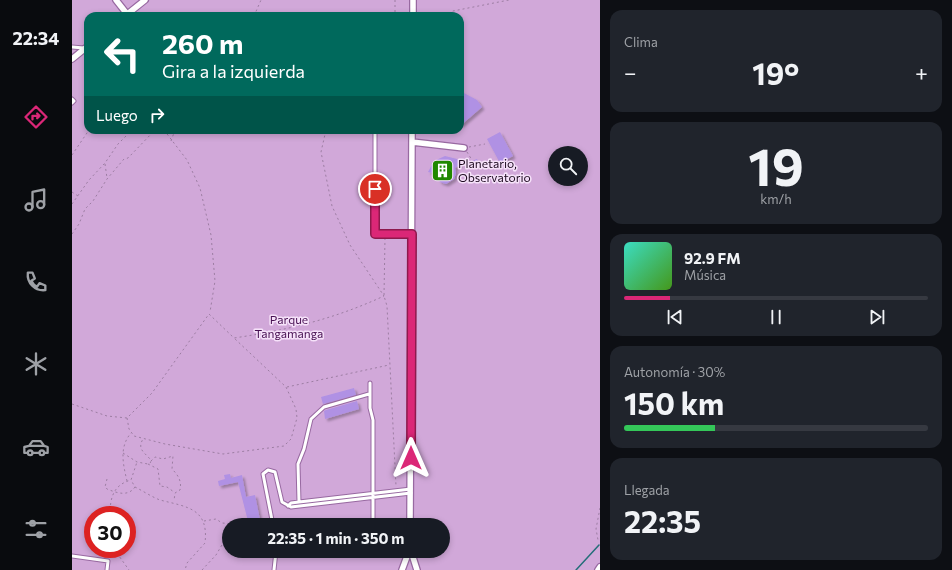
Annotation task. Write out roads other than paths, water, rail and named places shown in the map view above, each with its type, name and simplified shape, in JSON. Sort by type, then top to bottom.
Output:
[{"type":"street","points":[[116,0],[124,12]]},
{"type":"street","points":[[130,12],[145,0]]},
{"type":"street","points":[[413,0],[413,12]]},
{"type":"street","points":[[72,59],[84,49]]},
{"type":"street","points":[[410,518],[412,134]]},
{"type":"street","points":[[412,142],[464,148]]},
{"type":"street","points":[[402,570],[407,558]]},
{"type":"street","points":[[413,558],[417,570]]},
{"type":"lane","points":[[72,47],[84,47]]},
{"type":"lane","points":[[72,99],[74,101],[72,103]]},
{"type":"lane","points":[[375,134],[375,234],[412,234]]},
{"type":"lane","points":[[370,383],[370,408],[373,420],[373,518]]},
{"type":"lane","points":[[299,502],[298,464],[304,449],[311,418],[324,407],[369,394]]},
{"type":"lane","points":[[272,518],[263,474],[268,470],[275,472],[282,502],[291,507],[411,491]]},
{"type":"lane","points":[[288,506],[291,503],[299,502],[373,496],[396,491],[411,491]]},
{"type":"lane","points":[[72,556],[108,561],[107,570]]},
{"type":"lane","points":[[274,570],[275,558]]},
{"type":"waterway","points":[[576,570],[599,545]]},
{"type":"place","name":"Planetario, Observatorio","points":[[442,171]]},
{"type":"park label","name":"Parque Tangamanga","points":[[289,327]]}]
